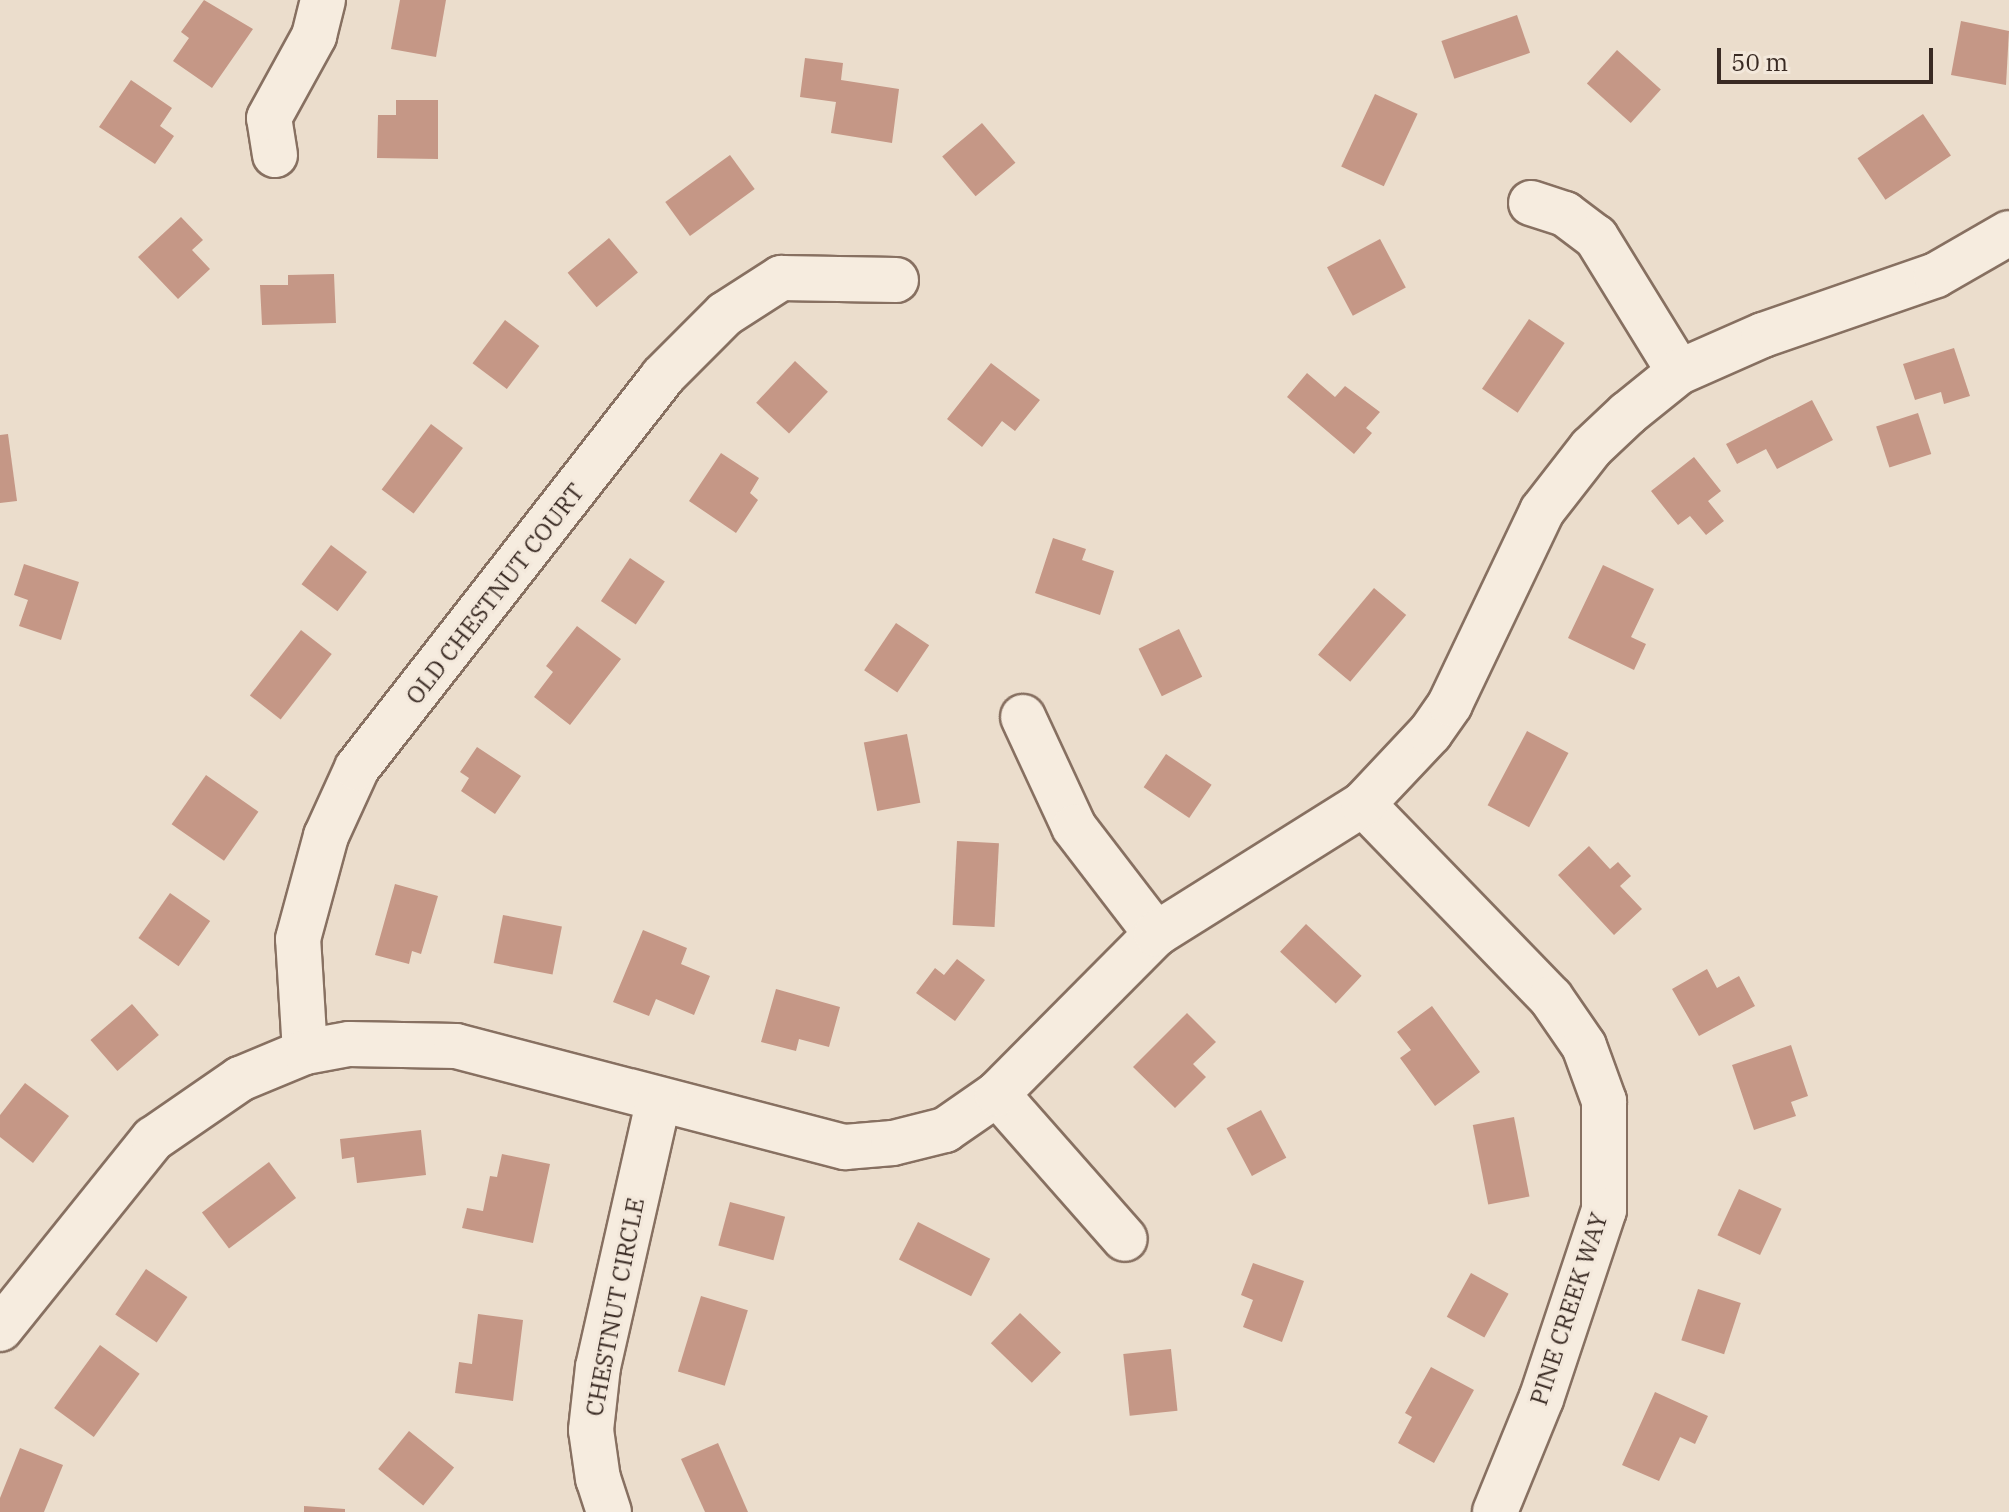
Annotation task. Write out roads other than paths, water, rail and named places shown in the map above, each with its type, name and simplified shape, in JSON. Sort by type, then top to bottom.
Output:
[{"type":"street","points":[[275,155],[269,118],[314,36],[323,0]]},
{"type":"street","points":[[1531,203],[1565,214],[1596,237],[1679,372]]},
{"type":"street","points":[[0,1329],[153,1139],[240,1079],[305,1052],[349,1044],[456,1046],[658,1103],[845,1147],[893,1143],[945,1130],[997,1094],[1156,934],[1363,804],[1430,733],[1450,704],[1522,548],[1555,492],[1591,448],[1679,372],[1763,335],[1949,270],[2009,233]]},
{"type":"street","name":"OLD CHESTNUT COURT","points":[[305,1052],[298,939],[326,836],[357,768],[662,377],[725,314],[781,278],[882,280]]},
{"type":"street","points":[[1023,717],[1074,827],[1156,934]]},
{"type":"street","name":"PINE CREEK WAY","points":[[1363,804],[1551,998],[1584,1046],[1604,1101],[1604,1210],[1541,1399],[1495,1512]]},
{"type":"street","points":[[997,1094],[1125,1239]]},
{"type":"street","name":"CHESTNUT CIRCLE","points":[[609,1512],[598,1479],[591,1430],[598,1367],[658,1103]]}]
